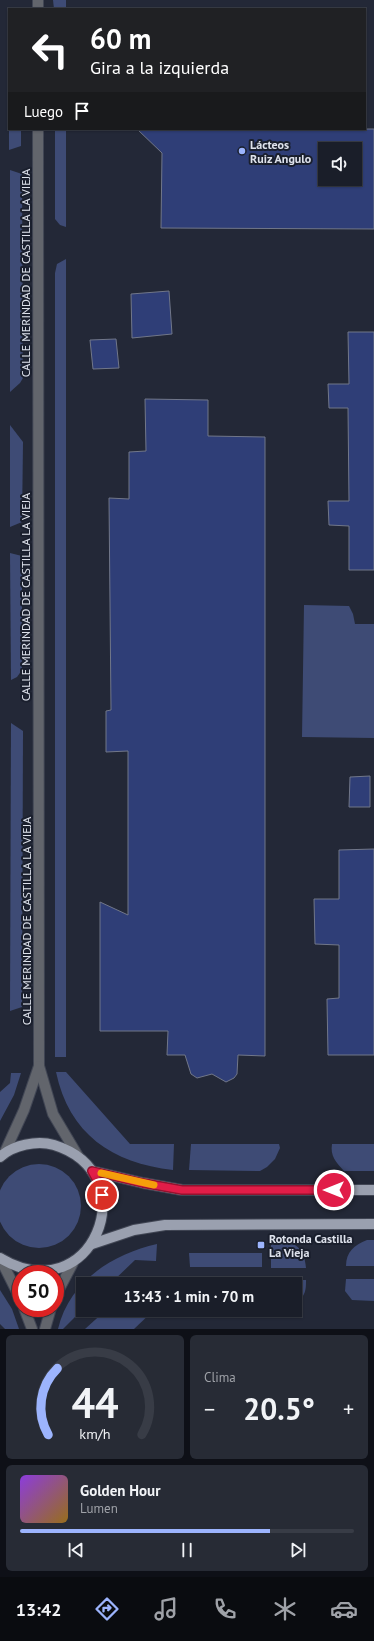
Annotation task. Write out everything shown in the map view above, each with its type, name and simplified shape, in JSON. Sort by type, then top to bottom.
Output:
[{"type":"main road","points":[[0,1258],[13,1266],[28,1271],[44,1271],[59,1268],[74,1261],[92,1244],[98,1233],[103,1208],[98,1182],[92,1171],[78,1156],[57,1146],[34,1143],[18,1147],[2,1156]]},
{"type":"main road","points":[[92,1171],[143,1183],[182,1190],[374,1190]]},
{"type":"main road","points":[[92,1244],[134,1230],[165,1225],[374,1224]]},
{"type":"street","name":"CALLE MERINDAD DE CASTILLA LA VIEJA","points":[[38,130],[39,1066],[53,1114],[78,1156]]},
{"type":"street","name":"CALLE MERINDAD DE CASTILLA LA VIEJA","points":[[2,1156],[24,1110],[39,1066]]},
{"type":"street","points":[[0,1258],[12,1282]]},
{"type":"street","points":[[64,1280],[74,1261]]},
{"type":"street","points":[[27,1317],[32,1329]]},
{"type":"street","points":[[45,1329],[48,1317]]},
{"type":"shaded area","points":[[53,0],[66,0],[66,8],[54,8]]},
{"type":"shaded area","points":[[9,130],[21,130],[21,146],[9,150]]},
{"type":"shaded area","points":[[55,130],[66,130],[66,227],[60,225],[55,219]]},
{"type":"shaded area","points":[[10,170],[22,174],[23,378],[20,383],[10,392]]},
{"type":"shaded area","points":[[66,259],[66,1057],[55,1057],[55,273],[57,264]]},
{"type":"shaded area","points":[[10,425],[23,442],[22,522],[10,527]]},
{"type":"shaded area","points":[[10,553],[22,556],[22,670],[17,677],[11,680]]},
{"type":"shaded area","points":[[304,605],[349,606],[353,614],[355,624],[374,624],[374,738],[302,737]]},
{"type":"shaded area","points":[[11,723],[23,731],[22,1007],[10,1011]]},
{"type":"shaded area","points":[[56,1072],[66,1072],[130,1144],[174,1144],[173,1170],[151,1166],[131,1160],[96,1142],[71,1112],[62,1094]]},
{"type":"shaded area","points":[[11,1073],[21,1073],[14,1095],[0,1121],[0,1092],[10,1083]]},
{"type":"shaded area","points":[[191,1144],[279,1144],[280,1148],[275,1159],[267,1167],[260,1171],[189,1170]]},
{"type":"shaded area","points":[[332,1144],[374,1144],[374,1171],[344,1171],[336,1162],[332,1152]]},
{"type":"shaded area","points":[[31,1165],[47,1165],[62,1171],[74,1183],[80,1198],[80,1214],[74,1229],[62,1241],[47,1247],[31,1247],[16,1241],[4,1229],[-1,1217],[-1,1195],[4,1183],[16,1171]]},
{"type":"shaded area","points":[[271,1240],[285,1241],[296,1245],[303,1254],[306,1268],[271,1268]]},
{"type":"shaded area","points":[[367,1240],[374,1240],[374,1266],[346,1266],[349,1253],[358,1244]]},
{"type":"shaded area","points":[[157,1244],[156,1261],[135,1260],[117,1277],[90,1277],[109,1263],[140,1249]]},
{"type":"shaded area","points":[[189,1253],[262,1253],[262,1267],[190,1267]]},
{"type":"shaded area","points":[[346,1279],[374,1279],[374,1301],[352,1300],[345,1291]]},
{"type":"shaded area","points":[[302,1280],[306,1280],[305,1290],[302,1296]]},
{"type":"shaded area","points":[[0,1290],[12,1309],[12,1317],[15,1317],[19,1329],[5,1329],[0,1324]]},
{"type":"shaded area","points":[[76,1292],[76,1316],[63,1329],[58,1329],[62,1317],[64,1317],[64,1312]]},
{"type":"shaded area","points":[[98,1317],[147,1317],[134,1329],[85,1329]]},
{"type":"building","name":"Lácteos Ruiz Angulo","points":[[374,129],[374,229],[161,228],[162,153],[138,130]]},
{"type":"building","points":[[169,291],[172,334],[132,338],[131,294]]},
{"type":"building","points":[[348,332],[374,332],[374,570],[349,570],[349,526],[329,525],[328,501],[349,501],[348,408],[329,408],[328,384],[349,384]]},
{"type":"building","points":[[116,339],[119,368],[93,369],[90,340]]},
{"type":"building","points":[[145,399],[208,400],[208,436],[265,437],[265,1056],[238,1055],[237,1074],[234,1078],[226,1082],[212,1074],[197,1078],[191,1074],[185,1055],[167,1055],[168,1031],[100,1031],[100,902],[128,915],[128,751],[106,752],[106,711],[111,710],[109,498],[129,499],[129,452],[146,451]]},
{"type":"building","points":[[370,776],[370,807],[349,807],[350,777]]},
{"type":"building","points":[[374,849],[374,1055],[328,1055],[327,999],[339,998],[339,945],[315,944],[314,899],[339,899],[339,850]]},
{"type":"slow traffic","points":[[101,1173],[154,1185]]},
{"type":"place","name":"Lácteos Ruiz Angulo","points":[[242,151]]},
{"type":"place","name":"Rotonda Castilla La Vieja","points":[[261,1245]]},
{"type":"route","points":[[102,1195],[98,1182],[92,1171],[166,1188],[182,1190],[334,1190]]}]
